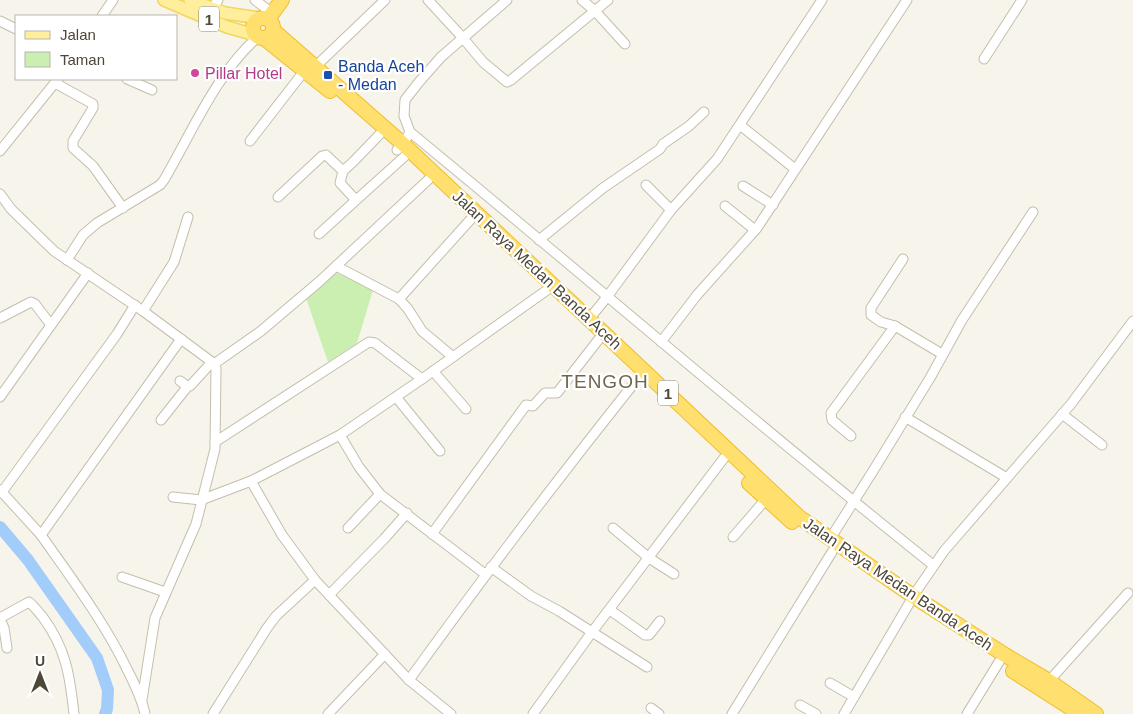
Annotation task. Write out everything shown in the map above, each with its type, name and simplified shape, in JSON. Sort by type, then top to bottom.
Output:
[{"type":"highway","points":[[264,27],[282,0]]},
{"type":"highway","name":"Jalan Raya Medan Banda Aceh","points":[[264,27],[380,134],[404,146],[428,180],[639,377],[655,386],[838,551]]},
{"type":"highway","name":"Jalan Raya Medan Banda Aceh","points":[[310,68],[404,146],[590,318],[724,458],[793,523],[912,599],[999,662],[1079,714]]},
{"type":"highway","name":"Jalan Raya Medan Banda Aceh","points":[[946,622],[1049,681],[1096,714]]},
{"type":"main road","name":"1","points":[[164,0],[227,27],[264,27]]},
{"type":"main road","name":"1","points":[[190,0],[215,5],[225,13],[264,27]]},
{"type":"street","points":[[103,15],[113,0]]},
{"type":"street","points":[[67,260],[88,230],[164,180],[223,76],[264,27],[254,0]]},
{"type":"street","points":[[250,141],[310,68],[385,0]]},
{"type":"street","points":[[428,0],[483,62],[506,82],[509,82],[608,0]]},
{"type":"street","points":[[319,234],[354,202],[404,146],[405,100],[418,82],[441,58],[507,0]]},
{"type":"street","points":[[582,0],[595,11],[625,44]]},
{"type":"street","points":[[590,318],[671,210],[717,159],[822,0]]},
{"type":"street","points":[[661,342],[697,296],[755,230],[773,205],[907,0]]},
{"type":"street","points":[[984,59],[1022,0]]},
{"type":"street","points":[[0,21],[15,28]]},
{"type":"street","points":[[129,80],[152,90]]},
{"type":"street","points":[[0,151],[56,81],[93,104],[93,108],[73,141],[73,148],[94,166],[122,208]]},
{"type":"street","points":[[539,240],[603,188],[660,149],[704,112]]},
{"type":"street","points":[[740,125],[796,169]]},
{"type":"street","points":[[354,202],[354,198],[340,183],[342,171],[380,134]]},
{"type":"street","points":[[404,146],[539,240],[853,502],[933,565]]},
{"type":"street","points":[[278,197],[324,155],[342,171]]},
{"type":"street","points":[[161,420],[188,386],[213,363],[261,331],[336,266],[428,180]]},
{"type":"street","points":[[646,186],[671,210]]},
{"type":"street","points":[[743,186],[773,205]]},
{"type":"street","points":[[0,194],[11,209],[54,252],[135,305],[213,363],[216,377],[215,442],[212,462],[192,534],[165,592],[154,626],[142,700]]},
{"type":"street","points":[[725,206],[755,230]]},
{"type":"street","points":[[732,714],[838,551],[853,502],[930,378],[962,320],[1033,212]]},
{"type":"street","points":[[143,311],[174,262],[188,217]]},
{"type":"street","points":[[399,299],[471,219]]},
{"type":"street","points":[[903,259],[881,292],[871,311],[872,316],[881,322],[895,326],[942,354]]},
{"type":"street","points":[[336,266],[399,299],[422,331],[452,357]]},
{"type":"street","points":[[0,396],[88,273]]},
{"type":"street","points":[[173,497],[201,500],[250,481],[340,435],[547,290]]},
{"type":"street","points":[[0,318],[31,302],[35,304],[51,325]]},
{"type":"street","points":[[135,305],[117,334],[1,491],[41,535],[99,619],[121,656],[142,700],[145,714]]},
{"type":"street","points":[[844,714],[933,565],[1062,414],[1133,320]]},
{"type":"street","points":[[852,436],[832,420],[831,413],[895,326]]},
{"type":"street","points":[[41,535],[181,339]]},
{"type":"street","points":[[432,534],[526,405],[533,406],[545,393],[557,393],[599,339]]},
{"type":"street","points":[[215,442],[369,342],[375,343],[422,379]]},
{"type":"street","points":[[433,371],[466,408]]},
{"type":"street","points":[[409,680],[491,566],[639,377]]},
{"type":"street","points":[[180,381],[188,386]]},
{"type":"street","points":[[396,397],[440,450]]},
{"type":"street","points":[[1062,414],[1102,445]]},
{"type":"street","points":[[905,417],[1007,478]]},
{"type":"street","points":[[340,435],[359,467],[380,494],[485,574]]},
{"type":"street","points":[[533,714],[592,632],[724,458]]},
{"type":"street","points":[[250,481],[282,535],[315,580],[409,680],[451,714]]},
{"type":"street","points":[[348,528],[380,494]]},
{"type":"street","points":[[733,538],[766,499]]},
{"type":"street","points":[[329,595],[407,513]]},
{"type":"street","points":[[613,528],[649,558],[674,574]]},
{"type":"street","points":[[491,566],[531,596],[559,611],[647,667]]},
{"type":"street","points":[[122,577],[165,592]]},
{"type":"street","points":[[213,714],[276,616],[315,580]]},
{"type":"street","points":[[1049,681],[1128,593]]},
{"type":"street","points":[[7,648],[4,628],[0,619],[29,602],[53,631],[67,665],[72,685],[74,714]]},
{"type":"street","points":[[610,610],[648,635],[660,622]]},
{"type":"street","points":[[328,714],[385,654]]},
{"type":"street","points":[[967,714],[999,662]]},
{"type":"street","points":[[830,683],[854,697]]},
{"type":"street","points":[[800,705],[816,714]]},
{"type":"street","points":[[651,708],[659,714]]},
{"type":"green space","points":[[335,272],[373,290],[357,343],[328,362],[306,298]]},
{"type":"waterway","points":[[0,527],[28,560],[97,658],[108,690],[105,714]]},
{"type":"place","name":"Pillar Hotel","points":[[195,73]]},
{"type":"place","name":"Banda Aceh - Medan","points":[[328,75]]},
{"type":"district","name":"TENGOH","points":[[605,381]]}]
